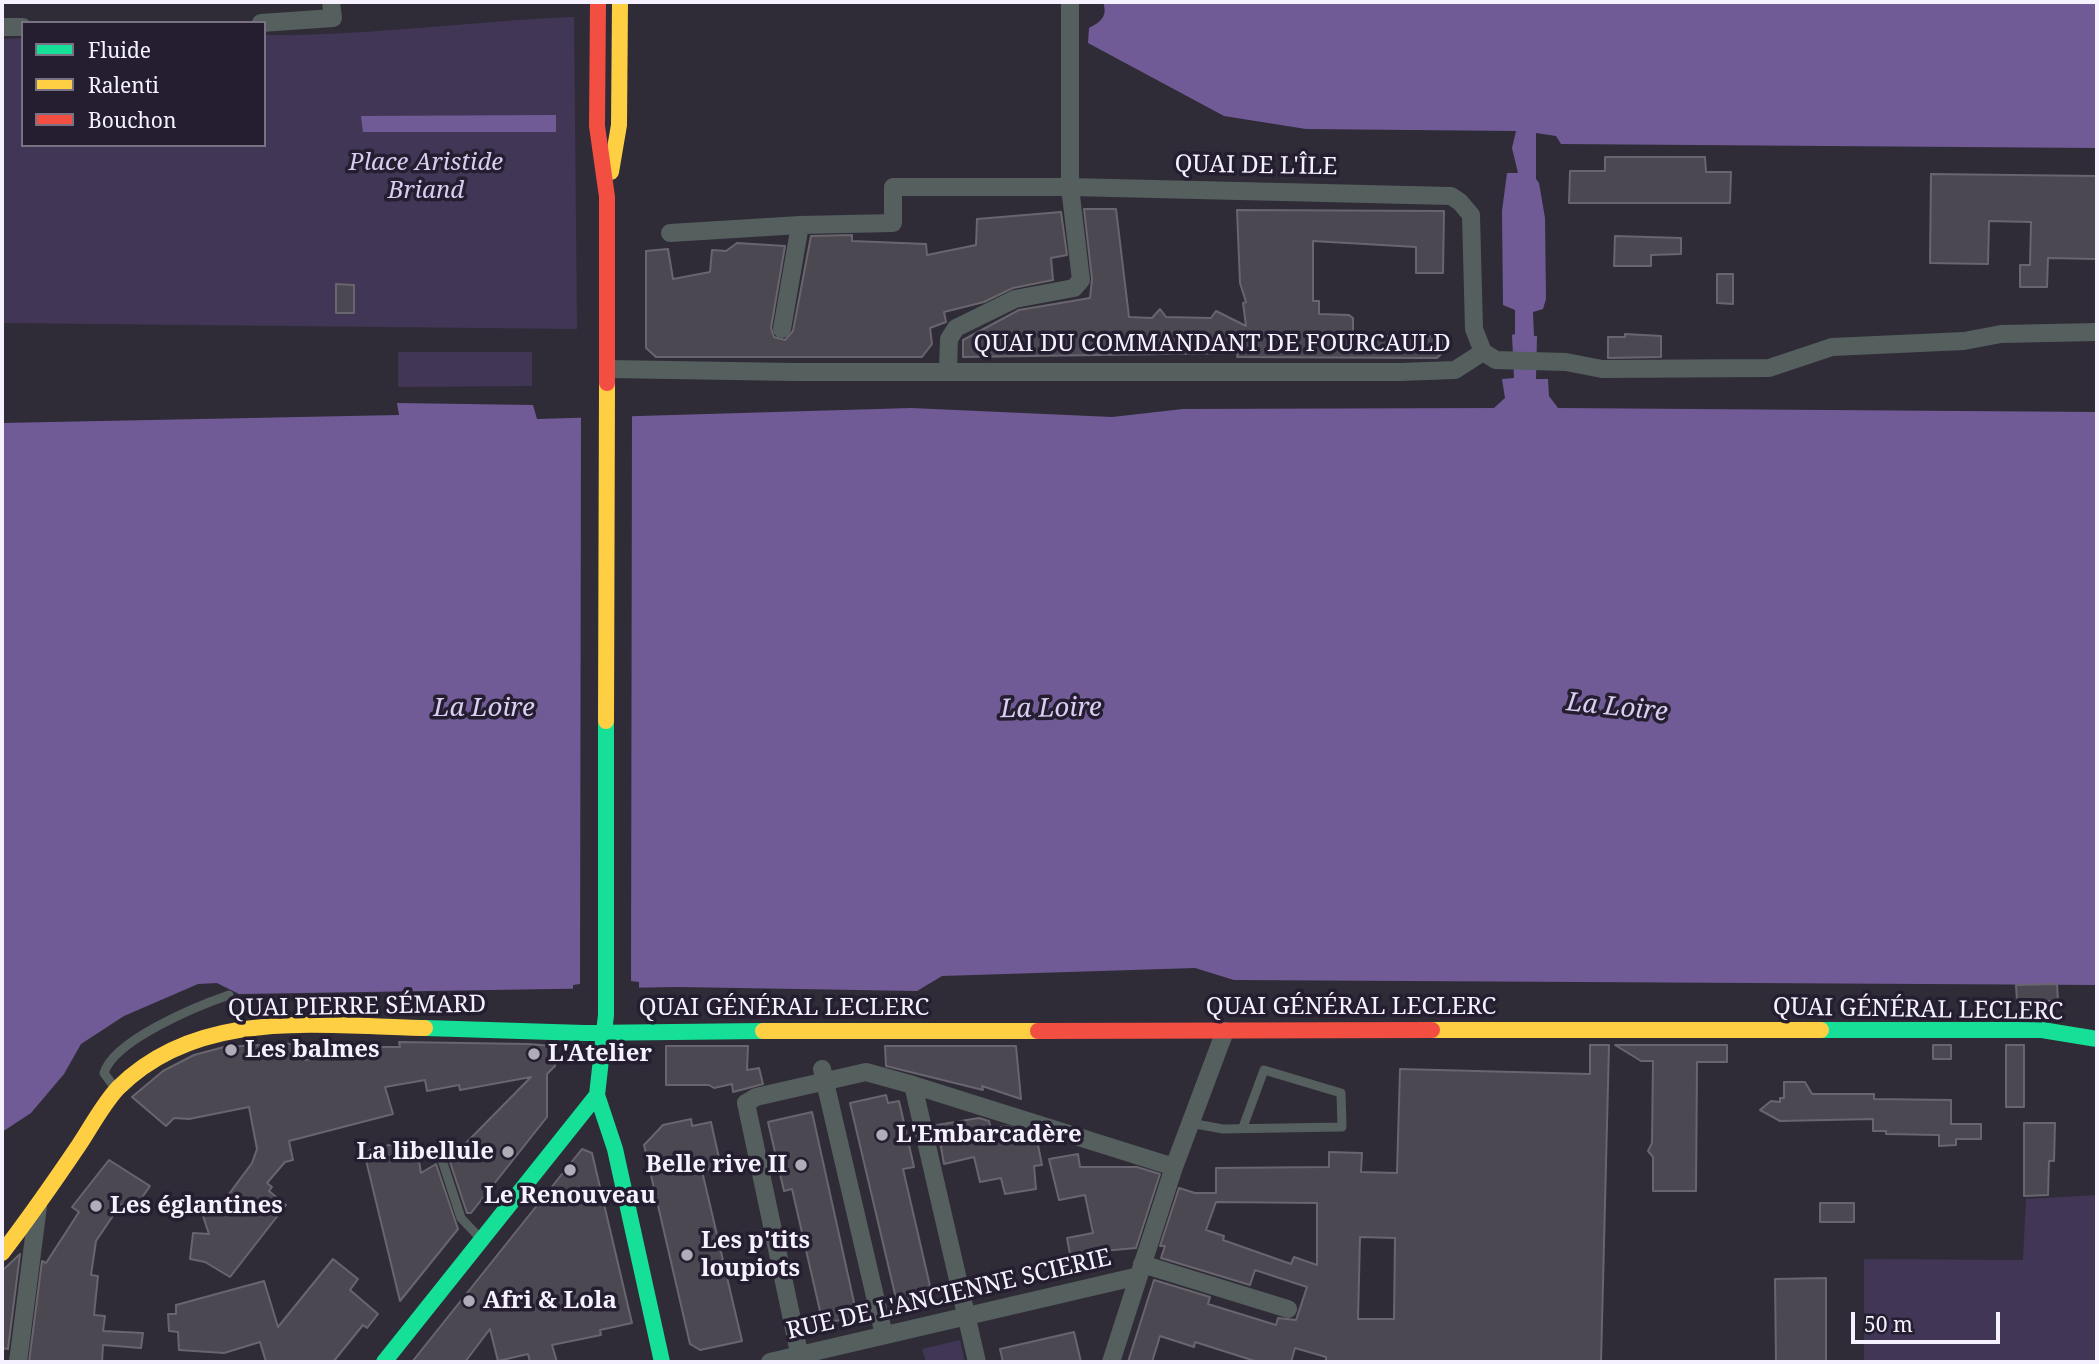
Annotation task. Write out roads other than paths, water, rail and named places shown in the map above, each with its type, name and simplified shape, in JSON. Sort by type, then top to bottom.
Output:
[{"type":"street","points":[[598,2],[597,125],[607,197],[608,369],[605,1023],[597,1096],[610,1133],[662,1362]]},
{"type":"street","points":[[607,197],[619,125],[620,2]]},
{"type":"street","points":[[948,370],[949,339],[956,328],[1015,299],[1079,285],[1081,279],[1070,187],[1070,2]]},
{"type":"street","points":[[266,22],[332,10]]},
{"type":"street","points":[[2,27],[21,27]]},
{"type":"street","name":"QUAI DE L'ÎLE","points":[[800,225],[892,223],[893,187],[1070,187],[1451,196],[1460,201],[1471,215],[1474,232],[1474,330],[1483,352]]},
{"type":"street","points":[[670,233],[800,225],[782,328]]},
{"type":"street","name":"QUAI DU COMMANDANT DE FOURCAULD","points":[[608,369],[794,372],[1399,372],[1455,370],[1483,352],[1496,360],[1510,362],[1566,362],[1602,369],[1769,368],[1832,347],[1964,341],[2001,334],[2097,332]]},
{"type":"street","name":"QUAI PIERRE SÉMARD","points":[[2,1253],[38,1206],[116,1090],[149,1060],[195,1038],[233,1029],[313,1026],[530,1029],[582,1033],[605,1023]]},
{"type":"street","name":"QUAI GÉNÉRAL LECLERC","points":[[605,1023],[814,1038],[1225,1031],[2042,1030],[2097,1039]]},
{"type":"street","points":[[1111,1362],[1174,1167],[1225,1031]]},
{"type":"street","points":[[800,1359],[745,1108],[746,1103],[756,1097],[823,1075],[866,1072],[1174,1167]]},
{"type":"street","points":[[823,1075],[884,1335]]},
{"type":"street","points":[[913,1086],[977,1362]]},
{"type":"street","points":[[384,1362],[597,1096]]},
{"type":"street","points":[[569,1129],[610,1133]]},
{"type":"street","points":[[18,1362],[38,1206]]},
{"type":"street","points":[[1140,1270],[1288,1309]]},
{"type":"street","name":"RUE DE L'ANCIENNE SCIERIE","points":[[770,1362],[800,1359],[848,1343],[967,1317],[1140,1270]]},
{"type":"lane","points":[[116,1090],[104,1073],[108,1064],[119,1054],[156,1026],[229,995]]},
{"type":"lane","points":[[1190,1123],[1223,1129],[1342,1127],[1341,1093],[1264,1070],[1243,1127]]},
{"type":"lane","points":[[442,1160],[461,1218],[481,1239]]},
{"type":"water","name":"La Loire","points":[[1103,2],[2097,2],[2097,148],[1561,144],[1556,136],[1536,133],[1536,179],[1545,218],[1546,299],[1543,309],[1533,312],[1534,336],[1537,336],[1536,379],[1548,379],[1549,396],[1558,408],[2097,412],[2097,985],[1234,980],[1195,968],[942,976],[917,991],[679,987],[239,994],[217,983],[198,984],[124,1016],[81,1044],[64,1074],[31,1113],[2,1132],[2,423],[399,415],[397,403],[533,405],[537,419],[911,408],[1112,417],[1183,409],[1494,408],[1505,398],[1502,379],[1514,378],[1512,335],[1515,334],[1515,310],[1503,305],[1502,211],[1507,173],[1518,173],[1512,148],[1516,131],[1306,129],[1224,116],[1088,43],[1089,28],[1104,15]]},
{"type":"water","points":[[556,115],[556,132],[363,132],[361,116]]},
{"type":"place","name":"Les balmes","points":[[231,1050]]},
{"type":"place","name":"L'Atelier","points":[[534,1054]]},
{"type":"place","name":"L'Embarcadère","points":[[882,1135]]},
{"type":"place","name":"La libellule","points":[[508,1152]]},
{"type":"place","name":"Belle rive II","points":[[801,1165]]},
{"type":"place","name":"Le Renouveau","points":[[570,1170]]},
{"type":"place","name":"Les églantines","points":[[96,1206]]},
{"type":"place","name":"Les p'tits loupiots","points":[[687,1255]]},
{"type":"place","name":"Afri & Lola","points":[[469,1301]]},
{"type":"park label","name":"Place Aristide Briand","points":[[426,177]]}]
